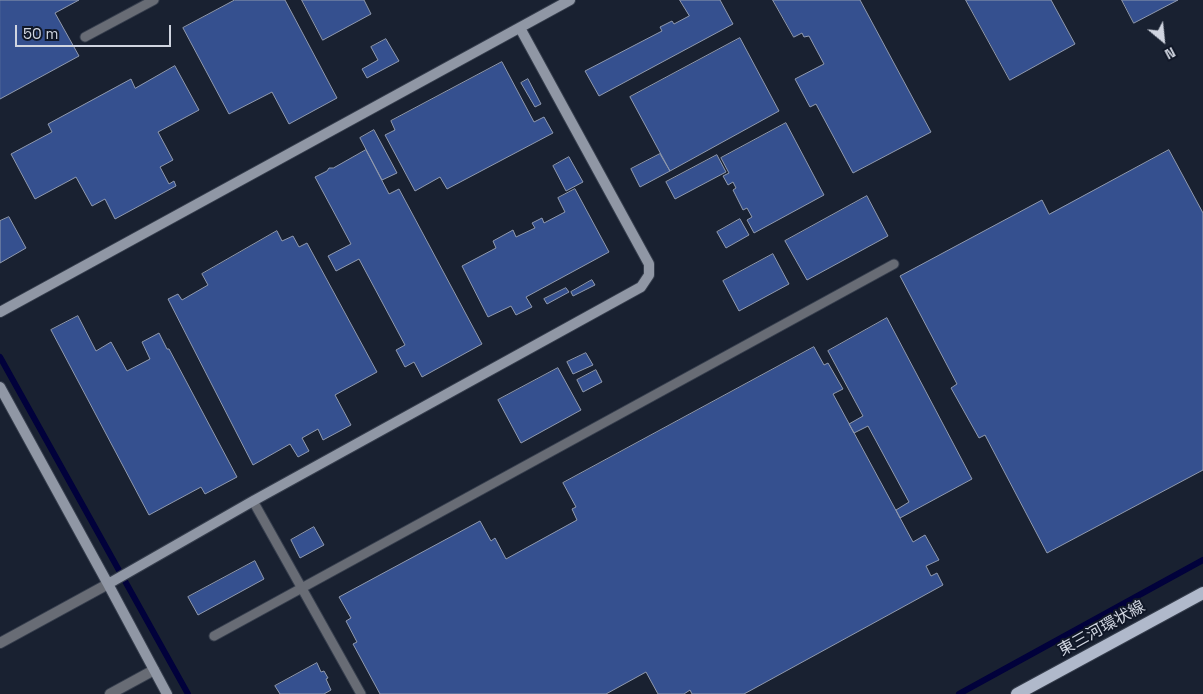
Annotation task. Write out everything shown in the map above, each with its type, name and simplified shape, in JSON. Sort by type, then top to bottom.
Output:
[{"type":"main road","name":"東三河環状線","points":[[1017,694],[1203,593]]},
{"type":"street","points":[[0,312],[570,0]]},
{"type":"street","points":[[0,643],[641,287],[650,275],[649,264],[520,28]]},
{"type":"street","points":[[0,387],[166,694]]},
{"type":"street","points":[[110,694],[154,670]]},
{"type":"lane","points":[[85,37],[154,0]]},
{"type":"lane","points":[[214,636],[894,264]]},
{"type":"lane","points":[[253,501],[361,694]]},
{"type":"building","points":[[0,0],[79,0],[55,13],[79,56],[0,99]]},
{"type":"building","points":[[235,0],[285,0],[337,98],[289,124],[272,92],[229,114],[183,28]]},
{"type":"building","points":[[302,0],[364,0],[371,14],[323,40]]},
{"type":"building","points":[[680,0],[720,0],[733,24],[599,96],[585,71],[662,31],[660,27],[672,21],[674,24],[689,16]]},
{"type":"building","points":[[773,0],[860,0],[931,132],[853,173],[816,104],[810,107],[795,79],[824,64],[809,36],[804,37],[802,33],[794,37]]},
{"type":"building","points":[[966,0],[1051,0],[1075,44],[1010,80]]},
{"type":"building","points":[[1122,0],[1178,0],[1134,23]]},
{"type":"building","points":[[740,38],[779,111],[670,171],[630,97]]},
{"type":"building","points":[[386,39],[399,61],[367,78],[362,69],[378,60],[371,47]]},
{"type":"building","points":[[502,62],[534,122],[544,117],[553,133],[447,189],[440,177],[415,191],[385,135],[395,130],[391,121]]},
{"type":"building","points":[[175,66],[199,110],[158,132],[173,160],[160,167],[169,184],[174,181],[176,186],[115,219],[105,199],[92,206],[76,177],[35,199],[11,154],[52,132],[48,124],[131,79],[135,88]]},
{"type":"building","points":[[528,79],[541,104],[535,107],[521,83]]},
{"type":"building","points":[[786,123],[824,195],[754,233],[747,220],[752,217],[747,208],[743,210],[733,190],[736,188],[733,182],[728,185],[723,176],[729,173],[721,158]]},
{"type":"building","points":[[374,130],[397,173],[382,180],[360,138]]},
{"type":"building","points":[[366,150],[389,194],[399,189],[482,344],[422,377],[414,362],[405,367],[396,350],[405,345],[359,259],[336,271],[328,256],[351,244],[315,177]]},
{"type":"building","points":[[1169,150],[1203,213],[1203,470],[1047,553],[985,435],[979,438],[951,388],[957,384],[900,276],[1042,200],[1049,214]]},
{"type":"building","points":[[660,154],[670,171],[640,187],[631,169]]},
{"type":"building","points":[[717,155],[726,172],[675,199],[666,182]]},
{"type":"building","points":[[569,157],[583,182],[566,191],[553,166]]},
{"type":"building","points":[[575,189],[609,252],[526,297],[532,307],[516,315],[511,306],[488,317],[462,266],[496,248],[493,241],[513,230],[516,237],[535,228],[532,223],[542,218],[544,223],[565,212],[558,198]]},
{"type":"building","points":[[867,196],[888,236],[807,280],[785,241]]},
{"type":"building","points":[[9,217],[26,248],[0,263],[0,221]]},
{"type":"building","points":[[740,219],[749,235],[726,248],[717,232]]},
{"type":"building","points":[[277,231],[282,241],[293,236],[299,247],[307,243],[377,372],[335,395],[351,425],[323,440],[318,429],[302,438],[309,451],[298,457],[290,444],[253,465],[168,299],[178,294],[182,300],[208,285],[202,274]]},
{"type":"building","points":[[773,254],[789,284],[739,311],[723,281]]},
{"type":"building","points":[[592,280],[595,285],[573,296],[571,292]]},
{"type":"building","points":[[566,288],[569,292],[547,304],[544,299]]},
{"type":"building","points":[[78,316],[96,351],[111,342],[127,371],[150,359],[142,342],[159,333],[237,477],[205,494],[201,487],[149,515],[51,330]]},
{"type":"building","points":[[887,318],[972,479],[900,518],[896,510],[909,502],[868,426],[854,433],[849,424],[863,416],[828,351]]},
{"type":"building","points":[[814,347],[824,365],[828,363],[843,389],[833,394],[913,542],[925,535],[939,560],[926,566],[931,576],[937,573],[943,585],[744,694],[692,694],[690,690],[684,694],[658,694],[646,672],[606,694],[380,694],[353,644],[357,642],[346,621],[351,618],[339,597],[480,521],[491,541],[495,538],[506,559],[577,520],[572,509],[576,507],[563,483]]},
{"type":"building","points":[[586,353],[593,365],[573,374],[567,362]]},
{"type":"building","points":[[558,368],[581,410],[521,443],[498,400]]},
{"type":"building","points":[[596,370],[602,382],[583,392],[577,380]]},
{"type":"building","points":[[314,527],[324,545],[300,558],[291,540]]},
{"type":"building","points":[[255,561],[264,579],[198,615],[188,597]]},
{"type":"building","points":[[317,663],[321,672],[324,671],[328,678],[326,679],[331,690],[324,694],[280,694],[275,686]]},
{"type":"waterway","points":[[0,357],[188,694]]},
{"type":"waterway","points":[[959,694],[1203,560]]}]
